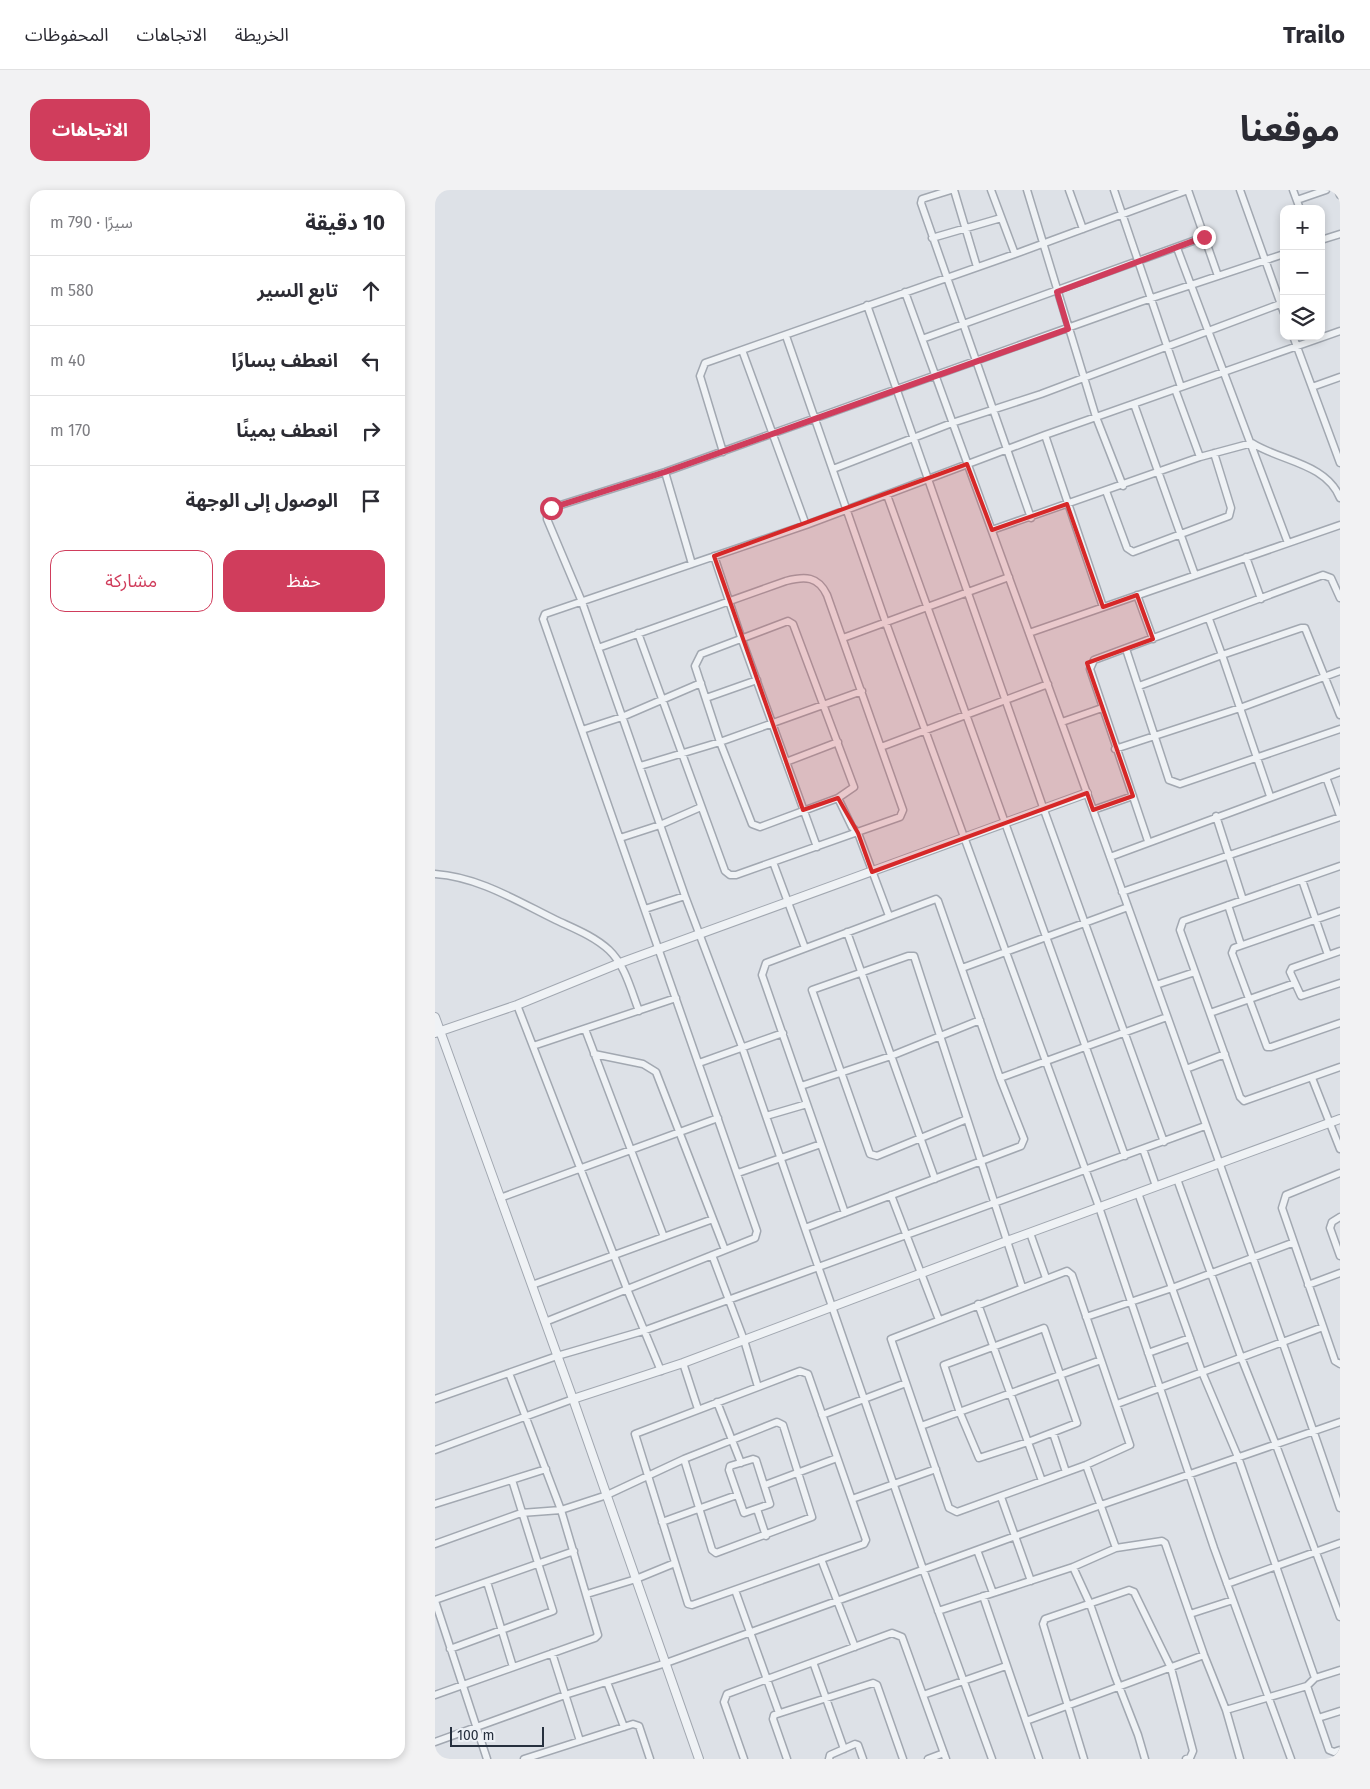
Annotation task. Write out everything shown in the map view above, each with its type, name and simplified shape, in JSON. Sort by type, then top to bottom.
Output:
[{"type":"street","points":[[977,267],[953,190],[921,201],[991,411],[1031,518]]},
{"type":"street","points":[[991,190],[1015,254]]},
{"type":"street","points":[[1027,190],[1096,417],[1123,486]]},
{"type":"street","points":[[1069,190],[1083,229]]},
{"type":"street","points":[[1114,190],[1167,347],[1200,457]]},
{"type":"street","points":[[723,452],[700,376],[700,371],[705,363],[1015,254],[1188,190],[1218,276]]},
{"type":"street","points":[[833,469],[952,423],[1084,378],[1280,304],[1240,190]]},
{"type":"street","points":[[1293,190],[1299,205]]},
{"type":"street","points":[[1297,200],[1326,190]]},
{"type":"street","points":[[1339,190],[1340,194]]},
{"type":"street","points":[[932,238],[1001,218]]},
{"type":"street","points":[[1325,239],[1340,234]]},
{"type":"street","points":[[922,339],[1138,263],[1204,237]]},
{"type":"street","points":[[1177,248],[1193,285],[1288,543]]},
{"type":"street","points":[[992,1759],[923,1569],[742,1047],[685,896],[599,648],[547,519],[547,512],[551,508],[723,452],[1151,299],[1280,256]]},
{"type":"street","points":[[905,292],[1062,722],[1218,1164],[1283,1341],[1340,1508]]},
{"type":"street","points":[[867,305],[912,438],[1164,1142]]},
{"type":"street","points":[[545,1322],[755,1238],[757,1235],[699,1063],[543,619],[548,613],[806,525],[1045,435],[1340,331]]},
{"type":"street","points":[[786,336],[886,623],[927,731],[1005,953],[1099,1207],[1189,1475],[1291,1759]]},
{"type":"street","points":[[1294,340],[1337,449],[1340,463]]},
{"type":"street","points":[[742,350],[806,525]]},
{"type":"street","points":[[1312,387],[1340,377]]},
{"type":"street","points":[[1134,404],[1160,472],[1195,575]]},
{"type":"street","points":[[1045,435],[1103,607]]},
{"type":"street","points":[[992,530],[1123,486],[1200,457],[1251,443],[1272,454],[1319,472],[1329,480],[1340,498]]},
{"type":"street","points":[[1106,491],[1130,552],[1181,534],[1231,513],[1214,453]]},
{"type":"street","points":[[665,472],[692,564]]},
{"type":"street","points":[[887,494],[1125,1156]]},
{"type":"street","points":[[1029,633],[1340,525]]},
{"type":"street","points":[[714,556],[728,601],[817,847]]},
{"type":"street","points":[[1246,557],[1261,599]]},
{"type":"street","points":[[1148,841],[1115,749],[1090,669],[1094,660],[1209,619],[1323,575],[1331,578],[1340,598]]},
{"type":"street","points":[[599,648],[638,633],[786,581],[806,577],[812,578],[825,590],[862,691],[903,814],[900,817],[858,833],[736,875],[730,875],[725,872],[638,633]]},
{"type":"street","points":[[843,638],[1009,577]]},
{"type":"street","points":[[1137,595],[1153,639]]},
{"type":"street","points":[[1209,619],[1270,796]]},
{"type":"street","points":[[788,621],[793,624],[854,784],[852,790],[838,798],[759,827],[751,824],[720,742],[695,666],[701,654],[742,640],[781,622],[788,621]]},
{"type":"street","points":[[1139,686],[1222,655],[1305,628],[1340,715]]},
{"type":"street","points":[[1126,649],[1169,780],[1174,783],[1180,784],[1257,759],[1340,729]]},
{"type":"street","points":[[1115,749],[1240,708],[1340,671]]},
{"type":"street","points":[[706,698],[757,680]]},
{"type":"street","points":[[583,730],[622,717],[701,682]]},
{"type":"street","points":[[881,747],[1048,684]]},
{"type":"street","points":[[640,766],[720,742],[862,691]]},
{"type":"street","points":[[1062,722],[1102,708]]},
{"type":"street","points":[[786,762],[838,742]]},
{"type":"street","points":[[1110,857],[1215,816],[1340,772]]},
{"type":"street","points":[[1122,892],[1229,857],[1340,816],[1325,778]]},
{"type":"street","points":[[438,1032],[517,1005],[620,963],[1007,824],[1087,793]]},
{"type":"street","points":[[1093,810],[1133,796]]},
{"type":"street","points":[[838,798],[852,827],[858,833],[889,916]]},
{"type":"street","points":[[620,838],[660,825],[701,807]]},
{"type":"street","points":[[1215,816],[1243,900]]},
{"type":"street","points":[[773,862],[805,948]]},
{"type":"street","points":[[1340,866],[1183,921],[1180,925],[1240,1097],[1244,1101],[1340,1067]]},
{"type":"street","points":[[435,874],[470,880],[514,898],[594,939],[609,950],[620,963],[639,1011]]},
{"type":"street","points":[[1301,880],[1327,955]]},
{"type":"street","points":[[645,909],[685,896]]},
{"type":"street","points":[[805,1228],[845,1213],[891,1195],[935,1179],[981,1161],[1018,1149],[1024,1139],[1000,1078],[938,901],[932,899],[766,964],[763,969],[763,975],[845,1213]]},
{"type":"street","points":[[1228,905],[1241,945]]},
{"type":"street","points":[[962,968],[1128,907]]},
{"type":"street","points":[[1340,911],[1241,945],[1234,948],[1232,953],[1247,998],[1267,1047],[1340,1023]]},
{"type":"street","points":[[847,932],[935,1179]]},
{"type":"street","points":[[1339,985],[1301,996],[1291,972],[1292,968],[1340,951]]},
{"type":"street","points":[[967,1119],[877,1156],[870,1154],[839,1073],[811,990],[908,956],[914,956],[1022,1288]]},
{"type":"street","points":[[1156,985],[1195,972]]},
{"type":"street","points":[[1210,1013],[1247,998],[1295,983]]},
{"type":"street","points":[[533,1046],[676,998]]},
{"type":"street","points":[[517,1005],[643,1331],[661,1371]]},
{"type":"street","points":[[435,1017],[438,1032],[501,1198],[699,1759]]},
{"type":"street","points":[[1000,1078],[1167,1017]]},
{"type":"street","points":[[801,1086],[891,1056],[980,1020]]},
{"type":"street","points":[[585,1029],[629,1151],[664,1237]]},
{"type":"street","points":[[699,1063],[783,1033]]},
{"type":"street","points":[[594,1054],[643,1064],[656,1072],[725,1250]]},
{"type":"street","points":[[1186,1069],[1225,1054]]},
{"type":"street","points":[[1312,1078],[1340,1149]]},
{"type":"street","points":[[766,1116],[807,1104]]},
{"type":"street","points":[[501,1198],[718,1118]]},
{"type":"street","points":[[435,1450],[573,1399],[683,1363],[1007,1241],[1340,1119]]},
{"type":"street","points":[[435,1399],[557,1356],[643,1331],[1205,1126]]},
{"type":"street","points":[[737,1173],[821,1144]]},
{"type":"street","points":[[1143,1149],[1156,1186]]},
{"type":"street","points":[[1340,1174],[1286,1195],[1282,1208],[1292,1243],[1335,1362],[1340,1364]]},
{"type":"street","points":[[1177,1178],[1241,1357],[1276,1444],[1340,1618]]},
{"type":"street","points":[[1138,1193],[1202,1372],[1237,1457],[1315,1678]]},
{"type":"street","points":[[891,1195],[939,1320]]},
{"type":"street","points":[[1340,1217],[1332,1222],[1330,1228],[1340,1256]]},
{"type":"street","points":[[532,1285],[713,1219]]},
{"type":"street","points":[[1030,1233],[1046,1278]]},
{"type":"street","points":[[1086,1317],[1131,1303],[1292,1243]]},
{"type":"street","points":[[712,1255],[744,1340],[758,1387]]},
{"type":"street","points":[[1067,1272],[1073,1275],[1130,1445],[1086,1465],[1001,1497],[957,1512],[953,1511],[949,1508],[891,1339],[1022,1288],[1067,1272]]},
{"type":"street","points":[[1308,1285],[1340,1273]]},
{"type":"street","points":[[979,1304],[1042,1481]]},
{"type":"street","points":[[1117,1404],[1323,1327]]},
{"type":"street","points":[[1044,1328],[1078,1421],[1076,1424],[979,1458],[960,1413],[944,1365],[993,1346],[1044,1328]]},
{"type":"street","points":[[1148,1353],[1190,1338]]},
{"type":"street","points":[[921,1426],[1062,1376],[1101,1360]]},
{"type":"street","points":[[683,1363],[698,1409]]},
{"type":"street","points":[[805,1372],[808,1374],[866,1540],[864,1544],[692,1605],[688,1604],[634,1437],[636,1432],[758,1387],[805,1372]]},
{"type":"street","points":[[435,1695],[595,1638],[598,1635],[561,1510],[509,1373]]},
{"type":"street","points":[[823,1415],[906,1383]]},
{"type":"street","points":[[717,1402],[741,1463]]},
{"type":"street","points":[[435,1544],[521,1513],[561,1510],[607,1496],[683,1459],[781,1422],[812,1516],[766,1536],[716,1553],[712,1550],[683,1459]]},
{"type":"street","points":[[435,1742],[565,1695],[666,1663],[923,1569],[1340,1422]]},
{"type":"street","points":[[1053,1433],[1066,1472]]},
{"type":"street","points":[[765,1485],[837,1458]]},
{"type":"street","points":[[756,1460],[770,1504],[744,1513],[729,1468],[741,1463],[756,1460]]},
{"type":"street","points":[[1086,1465],[1116,1548]]},
{"type":"street","points":[[435,1504],[546,1469]]},
{"type":"street","points":[[852,1500],[936,1469]]},
{"type":"street","points":[[450,1649],[553,1612],[512,1480]]},
{"type":"street","points":[[661,1522],[737,1495]]},
{"type":"street","points":[[1001,1497],[1031,1581]]},
{"type":"street","points":[[757,1509],[766,1536]]},
{"type":"street","points":[[938,1611],[1073,1567],[1116,1548],[1159,1540],[1165,1543],[1203,1655],[1226,1710],[1240,1759]]},
{"type":"street","points":[[1227,1584],[1340,1543]]},
{"type":"street","points":[[977,1550],[993,1593]]},
{"type":"street","points":[[487,1759],[461,1685],[435,1600],[574,1551]]},
{"type":"street","points":[[821,1559],[855,1647]]},
{"type":"street","points":[[587,1594],[636,1579],[675,1563]]},
{"type":"street","points":[[1073,1567],[1090,1604],[1145,1759]]},
{"type":"street","points":[[487,1582],[513,1667]]},
{"type":"street","points":[[735,1590],[779,1713]]},
{"type":"street","points":[[1083,1759],[1043,1624],[1045,1620],[1129,1590],[1134,1592],[1171,1668],[1193,1751],[1190,1758],[1186,1759]]},
{"type":"street","points":[[983,1596],[1039,1759]]},
{"type":"street","points":[[1189,1614],[1233,1600]]},
{"type":"street","points":[[743,1759],[724,1698],[727,1694],[892,1633],[902,1637],[945,1756],[928,1759]]},
{"type":"street","points":[[552,1653],[580,1741]]},
{"type":"street","points":[[1026,1721],[1203,1655]]},
{"type":"street","points":[[813,1662],[844,1749]]},
{"type":"street","points":[[923,1695],[1007,1666]]},
{"type":"street","points":[[1226,1710],[1307,1686],[1315,1678],[1340,1670]]},
{"type":"street","points":[[607,1682],[624,1727]]},
{"type":"street","points":[[787,1759],[773,1719],[774,1715],[875,1683],[903,1759]]},
{"type":"street","points":[[1307,1686],[1329,1750],[1334,1752],[1340,1750]]},
{"type":"street","points":[[1318,1718],[1340,1711]]},
{"type":"street","points":[[524,1759],[633,1724],[639,1726],[650,1759]]},
{"type":"street","points":[[829,1759],[830,1755],[858,1745],[863,1759]]},
{"type":"highlighted area","points":[[967,464],[992,530],[1067,504],[1103,607],[1137,595],[1153,639],[1087,663],[1133,796],[1093,810],[1087,793],[872,872],[858,833],[838,798],[803,810],[714,556]]},
{"type":"route","points":[[551,508],[665,472],[1068,329],[1057,292],[1204,237]]}]
